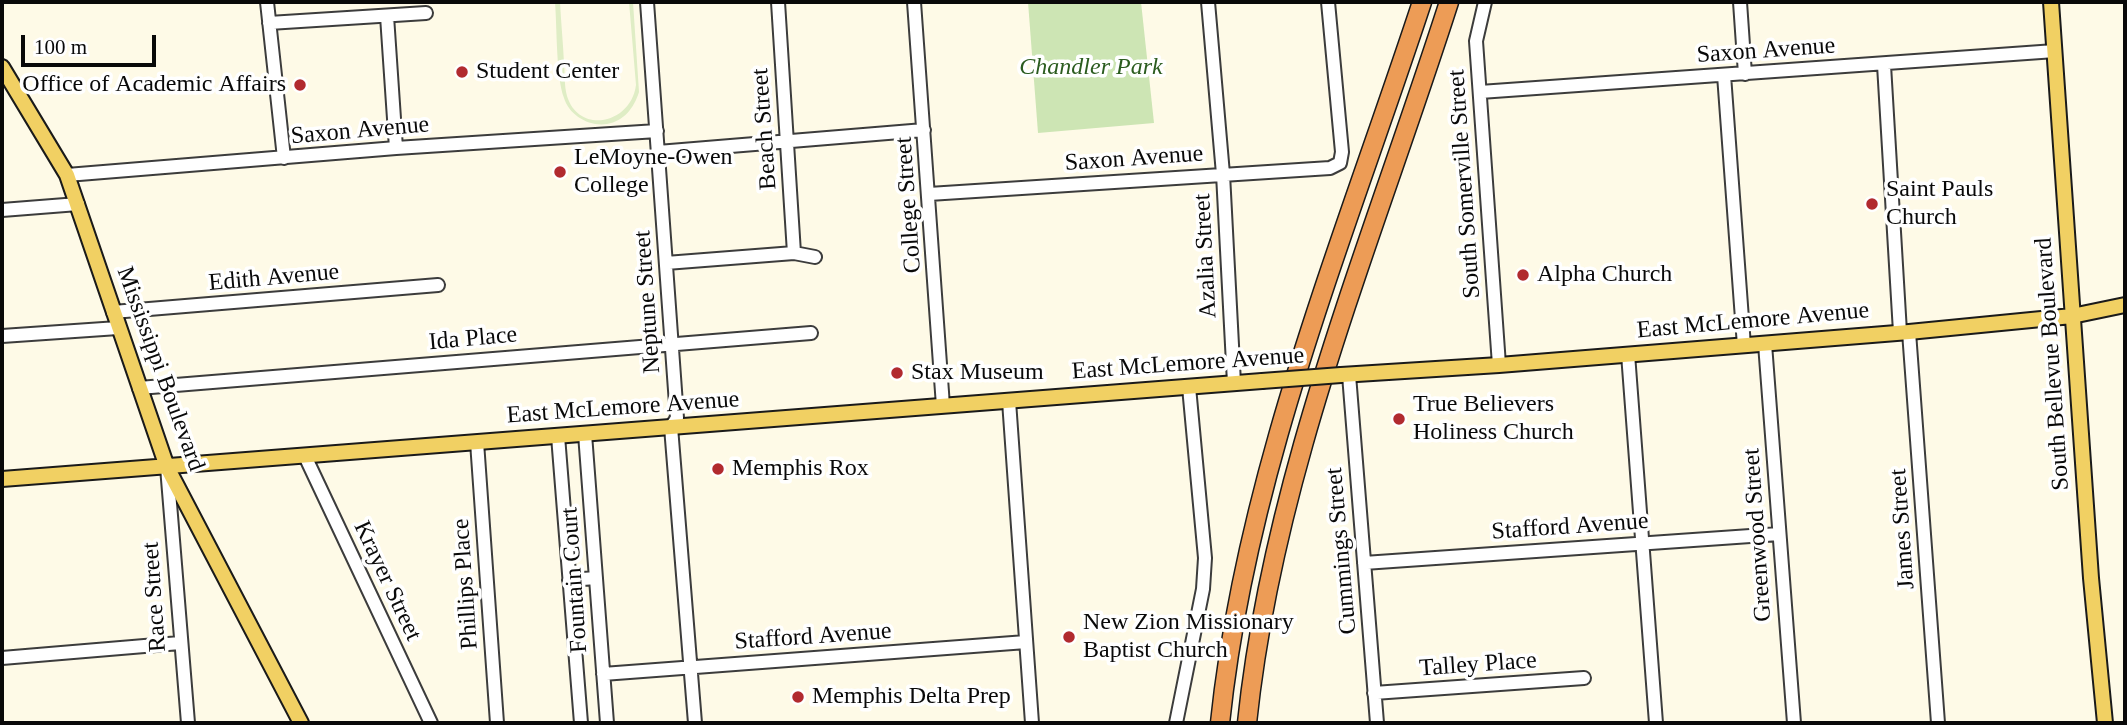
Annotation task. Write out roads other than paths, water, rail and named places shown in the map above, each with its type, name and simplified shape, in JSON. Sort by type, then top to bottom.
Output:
[{"type":"highway","points":[[1220,723],[1239,592],[1275,443],[1422,2]]},
{"type":"highway","points":[[1247,723],[1256,649],[1292,480],[1450,2]]},
{"type":"main road","name":"South Bellevue Boulevard","points":[[2051,2],[2091,578],[2105,723]]},
{"type":"main road","name":"Mississippi Boulevard","points":[[2,66],[67,175],[167,467],[301,723]]},
{"type":"main road","name":"East McLemore Avenue","points":[[2,479],[1262,380],[1765,344],[2072,317],[2125,305]]},
{"type":"street","points":[[267,2],[284,158]]},
{"type":"street","name":"Neptune Street","points":[[647,2],[677,418],[670,427],[695,723]]},
{"type":"street","name":"Beach Street","points":[[778,2],[794,253]]},
{"type":"street","name":"College Street","points":[[914,2],[943,406]]},
{"type":"street","name":"Azalia Street","points":[[1208,2],[1223,174],[1234,383]]},
{"type":"street","name":"Saxon Avenue","points":[[929,194],[1330,168],[1340,163],[1342,152],[1328,2]]},
{"type":"street","name":"South Somerville Street","points":[[1485,2],[1476,41],[1499,365]]},
{"type":"street","points":[[1740,2],[1745,74]]},
{"type":"street","points":[[269,23],[426,13]]},
{"type":"street","points":[[387,16],[396,148]]},
{"type":"street","name":"Saxon Avenue","points":[[1480,92],[2054,51]]},
{"type":"street","name":"James Street","points":[[1884,65],[1938,723]]},
{"type":"street","points":[[1724,75],[1744,345]]},
{"type":"street","points":[[658,152],[924,130]]},
{"type":"street","name":"Saxon Avenue","points":[[67,175],[396,148],[657,131]]},
{"type":"street","points":[[2,210],[78,204]]},
{"type":"street","points":[[666,263],[794,253],[815,257]]},
{"type":"street","name":"Edith Avenue","points":[[113,312],[438,285]]},
{"type":"street","points":[[2,336],[118,328]]},
{"type":"street","name":"Ida Place","points":[[139,388],[671,342],[811,333]]},
{"type":"street","name":"Greenwood Street","points":[[1765,344],[1794,723]]},
{"type":"street","points":[[1628,354],[1656,723]]},
{"type":"street","name":"Cummings Street","points":[[1345,375],[1377,723]]},
{"type":"street","points":[[1176,723],[1203,589],[1205,558],[1189,387]]},
{"type":"street","points":[[1009,401],[1032,723]]},
{"type":"street","name":"Fountain Court","points":[[585,434],[607,723]]},
{"type":"street","name":"Fountain Court","points":[[558,436],[581,723]]},
{"type":"street","name":"Phillips Place","points":[[477,442],[497,723]]},
{"type":"street","name":"Krayer Street","points":[[305,456],[431,723]]},
{"type":"street","name":"Race Street","points":[[167,467],[188,723]]},
{"type":"street","name":"Stafford Avenue","points":[[1364,563],[1779,534]]},
{"type":"street","points":[[569,580],[596,578]]},
{"type":"street","points":[[571,606],[597,604]]},
{"type":"street","name":"Stafford Avenue","points":[[603,674],[1026,642]]},
{"type":"street","points":[[2,658],[180,643]]},
{"type":"street","name":"Talley Place","points":[[1374,693],[1584,678]]},
{"type":"place","name":"Student Center","points":[[462,72]]},
{"type":"place","name":"Office of Academic Affairs","points":[[300,85]]},
{"type":"place","name":"LeMoyne-Owen College","points":[[560,172]]},
{"type":"place","name":"Saint Pauls Church","points":[[1872,204]]},
{"type":"place","name":"Alpha Church","points":[[1523,275]]},
{"type":"place","name":"Stax Museum","points":[[897,373]]},
{"type":"place","name":"True Believers Holiness Church","points":[[1399,419]]},
{"type":"place","name":"Memphis Rox","points":[[718,469]]},
{"type":"place","name":"New Zion Missionary Baptist Church","points":[[1069,637]]},
{"type":"place","name":"Memphis Delta Prep","points":[[798,697]]},
{"type":"park label","name":"Chandler Park","points":[[1091,68]]}]
